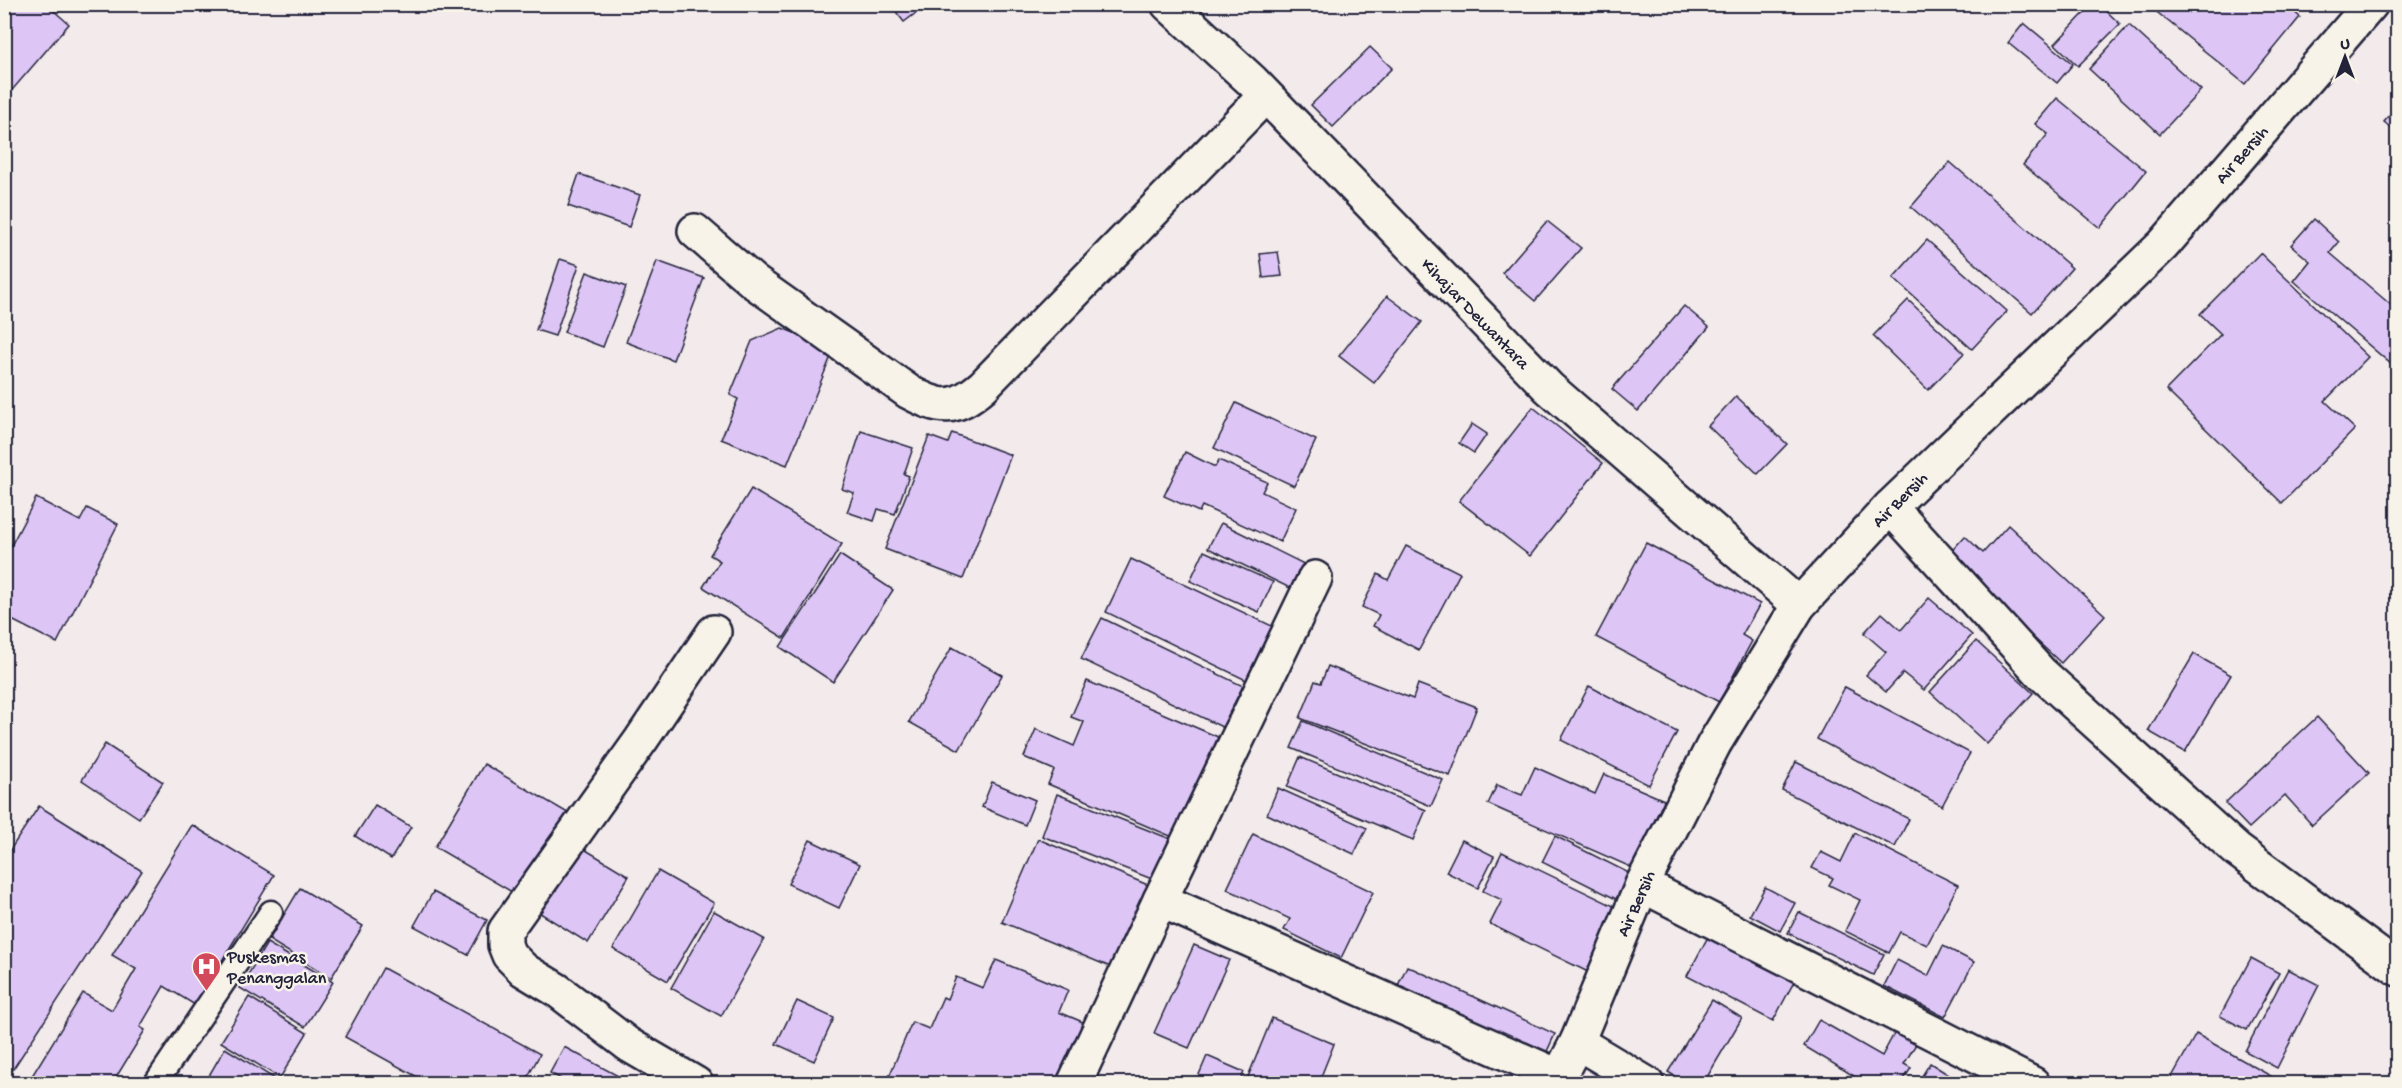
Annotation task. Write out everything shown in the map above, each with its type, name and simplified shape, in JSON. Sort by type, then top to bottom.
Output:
[{"type":"street","name":"Kihajar Dewantara","points":[[1168,4],[1252,81],[1549,388],[1799,605]]},
{"type":"street","name":"Air Bersih","points":[[1557,1080],[1576,1042],[1642,885],[1714,744],[1799,605],[1890,507],[2163,245],[2371,4]]},
{"type":"street","points":[[695,231],[753,282],[909,392],[930,403],[950,406],[968,399],[983,386],[1265,96]]},
{"type":"street","points":[[1890,507],[2049,680],[2237,850],[2397,969]]},
{"type":"street","points":[[1074,1083],[1315,578]]},
{"type":"street","points":[[696,1083],[629,1045],[557,990],[524,970],[509,955],[505,945],[505,931],[641,740],[714,632]]},
{"type":"street","points":[[1642,885],[2033,1083]]},
{"type":"street","points":[[1160,900],[1557,1080]]},
{"type":"street","points":[[1576,1042],[1647,1083]]},
{"type":"lane","points":[[155,1083],[271,912]]},
{"type":"building","points":[[4,4],[46,4],[69,24],[7,96],[4,93]]},
{"type":"building","points":[[890,4],[928,4],[904,22]]},
{"type":"building","points":[[2093,4],[2099,4],[2120,24],[2078,66],[2055,44]]},
{"type":"building","points":[[2147,4],[2285,4],[2300,17],[2245,84]]},
{"type":"building","points":[[2024,23],[2073,64],[2057,83],[2008,43]]},
{"type":"building","points":[[2129,25],[2201,90],[2160,134],[2089,69]]},
{"type":"building","points":[[1370,47],[1392,68],[1333,127],[1311,105]]},
{"type":"building","points":[[2057,98],[2146,171],[2100,228],[2023,165],[2048,134],[2035,124]]},
{"type":"building","points":[[2398,106],[2398,134],[2384,122]]},
{"type":"building","points":[[1950,162],[2072,268],[2032,313],[1911,207]]},
{"type":"building","points":[[579,174],[640,195],[629,227],[568,206]]},
{"type":"building","points":[[2314,219],[2339,242],[2330,253],[2398,311],[2398,370],[2294,281],[2310,261],[2291,245]]},
{"type":"building","points":[[1547,221],[1581,248],[1535,301],[1502,273]]},
{"type":"building","points":[[1927,240],[2007,311],[1972,349],[1893,278]]},
{"type":"building","points":[[1278,252],[1282,276],[1263,278],[1260,254]]},
{"type":"building","points":[[2260,253],[2368,357],[2325,401],[2355,429],[2282,503],[2166,390],[2221,334],[2200,314]]},
{"type":"building","points":[[560,259],[579,265],[555,336],[536,330]]},
{"type":"building","points":[[657,261],[704,278],[673,360],[626,342]]},
{"type":"building","points":[[587,272],[626,287],[603,347],[564,332]]},
{"type":"building","points":[[1387,296],[1422,322],[1374,383],[1339,356]]},
{"type":"building","points":[[1908,300],[1964,353],[1928,390],[1873,336]]},
{"type":"building","points":[[1684,306],[1709,327],[1638,411],[1612,389]]},
{"type":"building","points":[[782,328],[834,349],[787,465],[721,439],[738,399],[730,395],[752,341]]},
{"type":"building","points":[[1736,396],[1787,444],[1758,474],[1708,426]]},
{"type":"building","points":[[1236,403],[1316,440],[1294,486],[1214,448]]},
{"type":"building","points":[[1533,407],[1603,463],[1530,556],[1459,501]]},
{"type":"building","points":[[1472,424],[1487,434],[1474,453],[1459,443]]},
{"type":"building","points":[[861,431],[913,448],[904,474],[909,476],[895,514],[878,509],[874,521],[847,512],[854,493],[842,489]]},
{"type":"building","points":[[952,433],[1011,455],[963,579],[885,549],[929,436],[948,443]]},
{"type":"building","points":[[1185,452],[1215,467],[1219,460],[1267,482],[1262,492],[1296,508],[1280,542],[1202,506],[1199,512],[1164,496]]},
{"type":"building","points":[[751,489],[842,544],[784,638],[703,587],[720,561],[710,555]]},
{"type":"building","points":[[36,498],[80,521],[87,508],[118,524],[57,643],[4,616],[4,559]]},
{"type":"building","points":[[1221,523],[1304,564],[1292,589],[1208,548]]},
{"type":"building","points":[[2008,525],[2105,615],[2061,663],[1946,557],[1965,536],[1983,553]]},
{"type":"building","points":[[1646,543],[1760,604],[1742,635],[1752,641],[1719,702],[1596,637]]},
{"type":"building","points":[[1406,546],[1460,573],[1419,650],[1373,626],[1379,615],[1362,607],[1378,574],[1388,580]]},
{"type":"building","points":[[1204,551],[1273,582],[1259,612],[1190,581]]},
{"type":"building","points":[[840,555],[893,590],[833,682],[780,647]]},
{"type":"building","points":[[1131,559],[1272,626],[1246,680],[1106,612]]},
{"type":"building","points":[[1929,598],[1972,635],[1924,690],[1903,673],[1886,692],[1866,675],[1886,652],[1864,633],[1882,613],[1901,630]]},
{"type":"building","points":[[1102,618],[1243,686],[1222,727],[1081,659]]},
{"type":"building","points":[[1976,641],[2033,693],[1987,744],[1930,692]]},
{"type":"building","points":[[952,647],[1002,675],[959,750],[909,722]]},
{"type":"building","points":[[2194,654],[2231,675],[2185,752],[2148,731]]},
{"type":"building","points":[[1328,666],[1413,699],[1418,684],[1477,707],[1450,776],[1300,718],[1315,681],[1321,683]]},
{"type":"building","points":[[1087,681],[1218,737],[1175,838],[1048,784],[1054,770],[1024,757],[1036,729],[1074,746],[1084,722],[1071,717]]},
{"type":"building","points":[[1589,686],[1677,732],[1649,785],[1561,740]]},
{"type":"building","points":[[1845,687],[1970,753],[1942,806],[1817,739]]},
{"type":"building","points":[[2317,717],[2369,773],[2312,825],[2285,795],[2249,828],[2225,803]]},
{"type":"building","points":[[1303,721],[1443,780],[1431,806],[1291,748]]},
{"type":"building","points":[[105,744],[163,782],[139,818],[82,780]]},
{"type":"building","points":[[1300,757],[1426,810],[1413,840],[1287,787]]},
{"type":"building","points":[[1796,762],[1909,819],[1895,847],[1782,790]]},
{"type":"building","points":[[484,764],[573,816],[524,899],[435,847]]},
{"type":"building","points":[[1535,767],[1595,794],[1604,774],[1664,800],[1633,868],[1488,804],[1497,785],[1522,795]]},
{"type":"building","points":[[992,782],[1035,800],[1025,825],[982,807]]},
{"type":"building","points":[[1278,788],[1367,828],[1354,854],[1267,814]]},
{"type":"building","points":[[1057,794],[1173,840],[1157,881],[1042,836]]},
{"type":"building","points":[[375,805],[411,827],[391,859],[355,836]]},
{"type":"building","points":[[39,806],[142,871],[4,1083],[4,859]]},
{"type":"building","points":[[192,825],[274,875],[195,1005],[164,986],[140,1027],[145,1030],[112,1084],[27,1084],[83,993],[112,1010],[136,969],[112,955]]},
{"type":"building","points":[[1855,833],[1958,885],[1927,945],[1900,932],[1889,953],[1845,931],[1860,900],[1829,885],[1833,878],[1812,868],[1821,852],[1841,862]]},
{"type":"building","points":[[1253,834],[1373,892],[1341,958],[1284,930],[1290,919],[1227,889]]},
{"type":"building","points":[[1555,836],[1629,873],[1616,899],[1542,862]]},
{"type":"building","points":[[1038,839],[1155,888],[1120,971],[1002,922]]},
{"type":"building","points":[[810,840],[860,864],[839,908],[788,884]]},
{"type":"building","points":[[1462,840],[1494,856],[1478,888],[1446,872]]},
{"type":"building","points":[[581,847],[629,876],[588,943],[540,913]]},
{"type":"building","points":[[1502,852],[1620,909],[1588,972],[1490,924],[1502,900],[1483,891]]},
{"type":"building","points":[[658,871],[714,903],[668,981],[613,949]]},
{"type":"building","points":[[1765,887],[1795,903],[1780,931],[1750,915]]},
{"type":"building","points":[[300,888],[363,926],[331,978],[269,940]]},
{"type":"building","points":[[433,892],[487,920],[468,955],[414,926]]},
{"type":"building","points":[[714,911],[764,939],[721,1016],[671,988]]},
{"type":"building","points":[[1799,912],[1884,954],[1873,975],[1788,933]]},
{"type":"building","points":[[1709,935],[1795,980],[1773,1021],[1687,976]]},
{"type":"building","points":[[267,943],[333,982],[305,1027],[240,988]]},
{"type":"building","points":[[1194,945],[1229,960],[1189,1048],[1154,1033]]},
{"type":"building","points":[[1943,946],[1974,962],[1945,1017],[1884,986],[1897,960],[1928,976]]},
{"type":"building","points":[[2251,958],[2279,973],[2247,1030],[2220,1016]]},
{"type":"building","points":[[996,960],[1068,990],[1059,1012],[1085,1023],[1060,1084],[886,1084],[912,1022],[929,1029],[943,997],[947,999],[956,977],[983,988]]},
{"type":"building","points":[[1407,966],[1555,1034],[1542,1062],[1394,994]]},
{"type":"building","points":[[383,968],[540,1054],[524,1084],[430,1084],[345,1037]]},
{"type":"building","points":[[2288,969],[2319,985],[2277,1068],[2245,1051]]},
{"type":"building","points":[[249,997],[307,1033],[280,1078],[221,1042]]},
{"type":"building","points":[[1712,1000],[1742,1018],[1703,1084],[1687,1084],[1668,1072]]},
{"type":"building","points":[[797,1001],[834,1018],[814,1061],[776,1044]]},
{"type":"building","points":[[1272,1018],[1334,1044],[1318,1084],[1245,1084]]},
{"type":"building","points":[[1819,1020],[1882,1056],[1895,1032],[1916,1044],[1904,1064],[1911,1068],[1901,1084],[1867,1084],[1804,1046]]},
{"type":"building","points":[[2196,1034],[2285,1084],[2168,1084]]},
{"type":"building","points":[[564,1047],[622,1078],[619,1084],[570,1084],[550,1073]]},
{"type":"building","points":[[225,1048],[280,1082],[279,1084],[204,1084]]},
{"type":"building","points":[[1207,1056],[1244,1072],[1239,1084],[1195,1084]]},
{"type":"building","points":[[1930,1063],[1963,1084],[1917,1084]]},
{"type":"place","name":"Puskesmas Penanggalan","points":[[206,992]]}]
